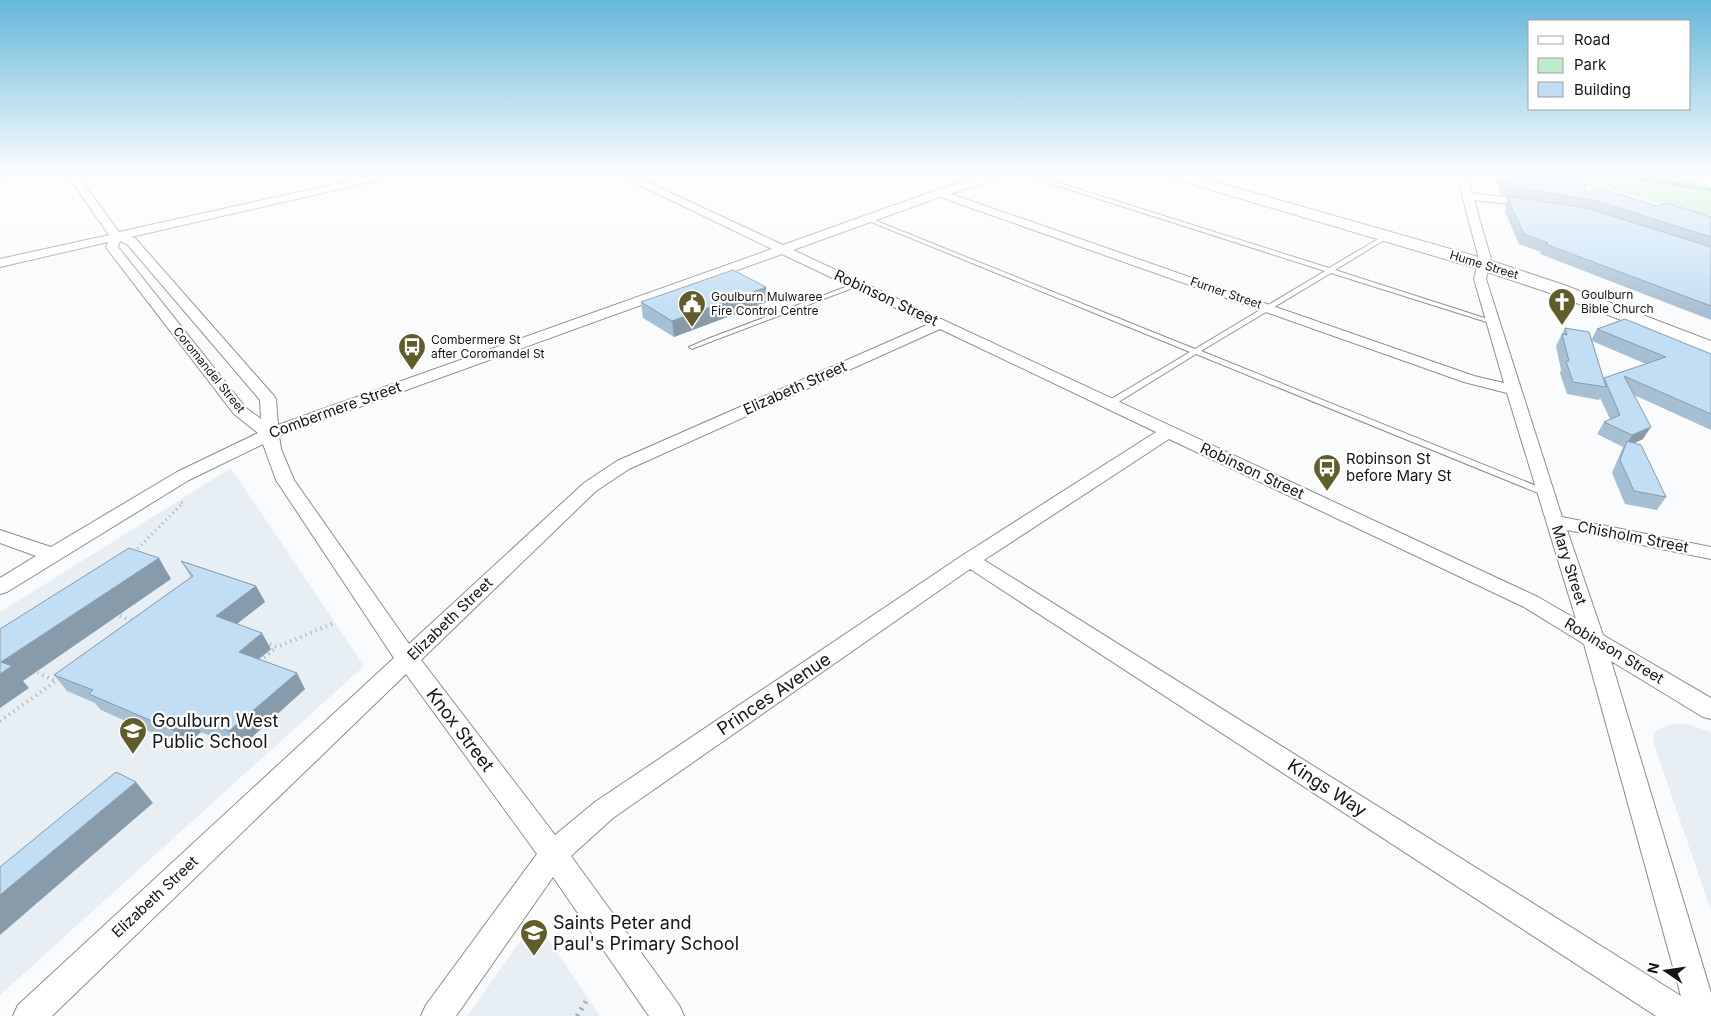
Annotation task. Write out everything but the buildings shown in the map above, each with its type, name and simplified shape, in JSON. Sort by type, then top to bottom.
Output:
[{"type":"main road","name":"Hume Street","points":[[1330,219],[1484,262],[1711,348]]},
{"type":"main road","name":"Hume Street","points":[[1345,219],[1580,290],[1711,340]]},
{"type":"street","name":"Coromandel Street","points":[[104,219],[116,236],[131,241],[268,399],[270,434]]},
{"type":"street","points":[[0,263],[190,219]]},
{"type":"street","name":"Robinson Street","points":[[718,219],[1536,605],[1711,710]]},
{"type":"street","name":"Combermere Street","points":[[0,587],[183,476],[270,434],[866,219]]},
{"type":"street","name":"Furner Street","points":[[1014,219],[1469,379],[1514,390]]},
{"type":"street","name":"Mary Street","points":[[1474,219],[1484,262],[1480,279],[1554,521],[1593,638],[1702,1016]]},
{"type":"street","name":"Coromandel Street","points":[[116,236],[112,247],[240,411],[270,434]]},
{"type":"street","points":[[136,277],[158,272]]},
{"type":"street","points":[[165,315],[189,308]]},
{"type":"street","name":"Elizabeth Street","points":[[29,1016],[590,487],[623,465],[940,324]]},
{"type":"street","points":[[200,360],[227,351]]},
{"type":"street","name":"Princes Avenue","points":[[437,1016],[553,854],[604,810],[970,560],[1168,432]]},
{"type":"street","name":"Knox Street","points":[[270,434],[272,449],[285,480],[408,660],[553,854],[668,1016]]},
{"type":"street","name":"Chisholm Street","points":[[1554,521],[1711,553]]},
{"type":"street","points":[[0,536],[52,556]]},
{"type":"street","name":"Kings Way","points":[[970,560],[1684,1016]]},
{"type":"lane","points":[[868,219],[1546,493]]},
{"type":"lane","points":[[1169,219],[1494,323]]},
{"type":"lane","points":[[1109,404],[1387,236]]},
{"type":"lane","points":[[692,346],[770,316],[795,310],[856,285]]},
{"type":"path","points":[[130,556],[183,503],[179,501]]},
{"type":"path","points":[[106,611],[140,624]]},
{"type":"path","points":[[257,663],[277,646],[334,622]]},
{"type":"path","points":[[260,640],[277,646]]},
{"type":"path","points":[[1,719],[56,681],[38,673]]},
{"type":"path","points":[[577,1016],[588,998]]},
{"type":"shaded area","name":"Goulburn West Public School","points":[[231,468],[364,666],[0,995],[0,612]]},
{"type":"shaded area","points":[[1673,724],[1687,724],[1711,732],[1711,911],[1654,744],[1653,736],[1657,730]]},
{"type":"shaded area","name":"Saints Peter and Paul's Primary School","points":[[535,920],[600,1016],[467,1016],[475,1005]]},
{"type":"place","name":"Goulburn Bible Church","points":[[1562,326]]},
{"type":"place","name":"Goulburn Mulwaree Fire Control Centre","points":[[692,328]]},
{"type":"place","name":"Combermere St after Coromandel St","points":[[412,371]]},
{"type":"place","name":"Robinson St before Mary St","points":[[1327,492]]},
{"type":"place","name":"Goulburn West Public School","points":[[133,755]]},
{"type":"place","name":"Saints Peter and Paul's Primary School","points":[[534,957]]}]
